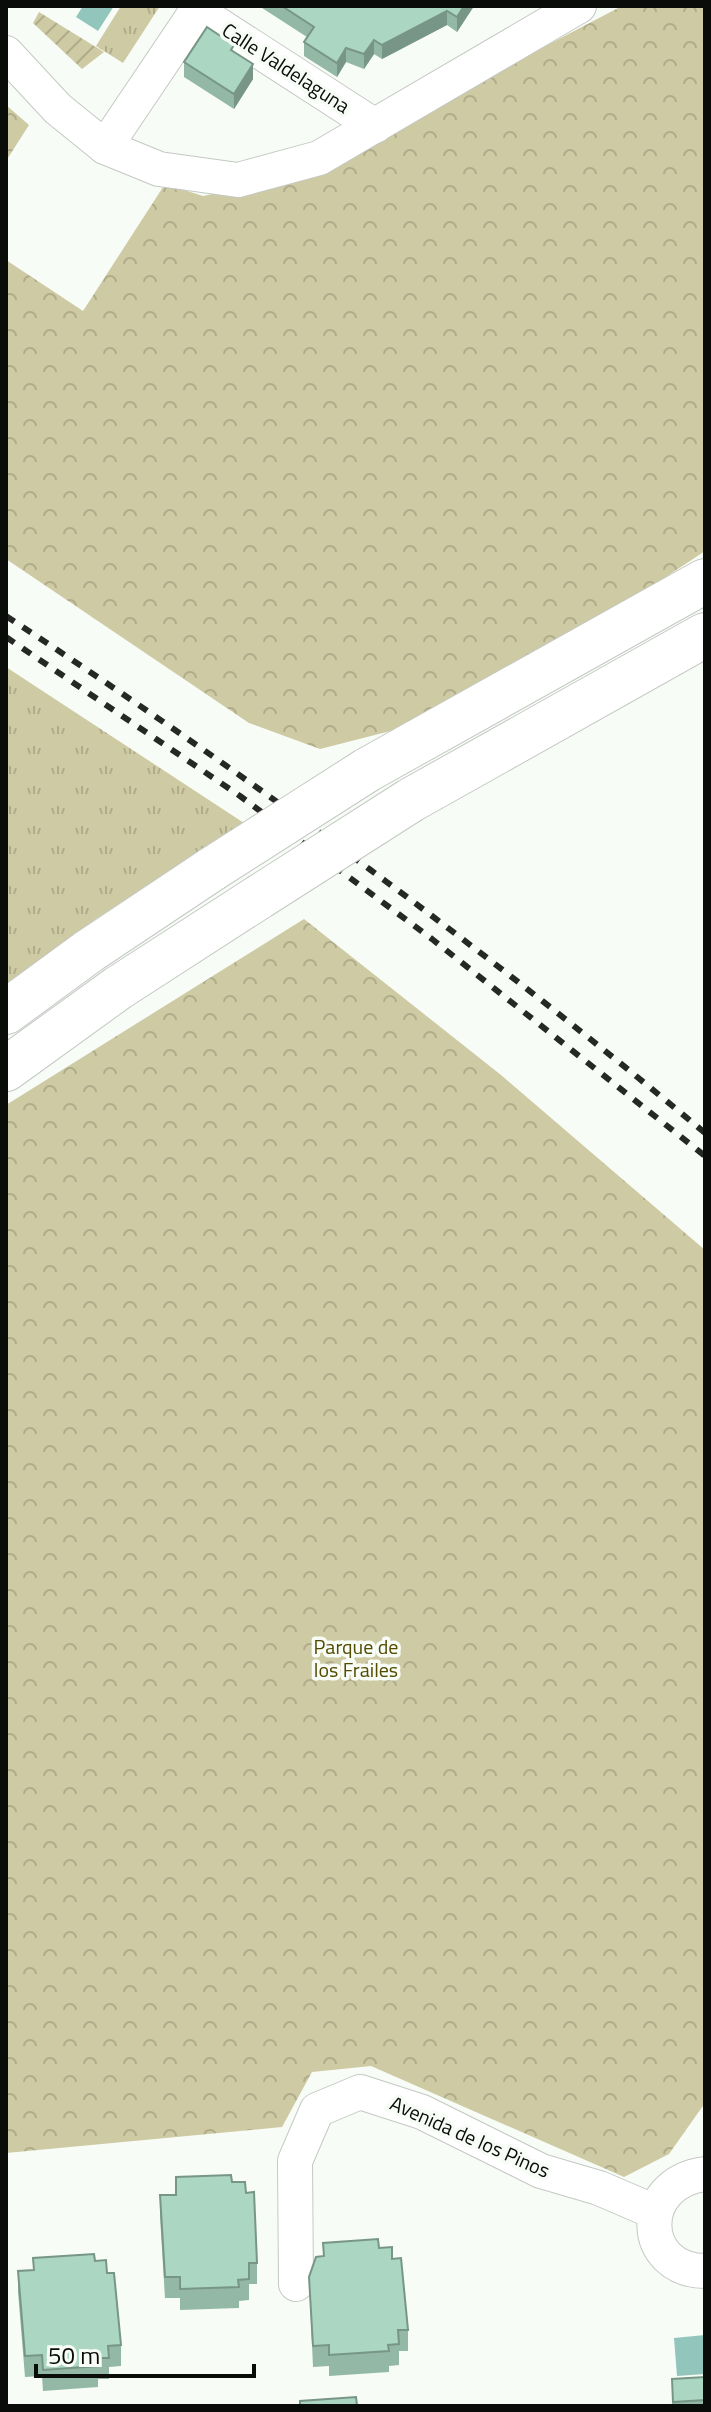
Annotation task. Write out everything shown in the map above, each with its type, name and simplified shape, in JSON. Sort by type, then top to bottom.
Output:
[{"type":"highway","points":[[6,1012],[212,869],[367,770],[705,581]]},
{"type":"highway","points":[[6,1069],[118,988],[411,800],[705,635]]},
{"type":"street","points":[[6,53],[58,109],[105,147],[159,169],[238,180],[319,158],[572,7]]},
{"type":"street","points":[[105,147],[198,8]]},
{"type":"street","name":"Calle Valdelaguna","points":[[198,8],[375,126]]},
{"type":"street","name":"Avenida de los Pinos","points":[[296,2284],[295,2161],[317,2110],[360,2092],[422,2112],[541,2171],[599,2188],[655,2212]]},
{"type":"street","points":[[705,2174],[672,2184],[655,2212],[654,2229],[660,2247],[685,2269],[705,2271]]},
{"type":"green space","points":[[121,6],[160,6],[123,63],[96,46]]},
{"type":"green space","points":[[622,6],[705,6],[705,551],[461,713],[320,749],[249,723],[6,559],[6,260],[83,311],[165,184],[203,196],[295,177]]},
{"type":"green space","points":[[39,12],[104,52],[82,69],[33,23]]},
{"type":"green space","points":[[6,105],[29,125],[6,161]]},
{"type":"green space","points":[[6,667],[244,823],[94,920],[6,989]]},
{"type":"green space","name":"Parque de los Frailes","points":[[304,919],[501,1075],[705,1250],[705,2103],[669,2154],[624,2177],[371,2066],[312,2072],[282,2127],[6,2153],[6,1105]]},
{"type":"water","points":[[83,6],[114,6],[98,31],[76,17]]},
{"type":"water","points":[[705,2335],[705,2374],[677,2376],[674,2338]]},
{"type":"building","points":[[282,6],[464,6],[457,17],[447,11],[382,45],[374,40],[364,54],[346,48],[337,63],[304,42],[314,27]]},
{"type":"building","points":[[207,27],[234,45],[231,50],[253,64],[234,94],[184,62]]},
{"type":"building","points":[[231,2175],[232,2182],[245,2182],[246,2193],[254,2192],[257,2263],[249,2263],[249,2279],[238,2280],[239,2287],[180,2289],[180,2277],[165,2277],[160,2195],[176,2195],[176,2177]]},
{"type":"building","points":[[378,2239],[379,2248],[392,2247],[392,2259],[401,2258],[408,2330],[398,2330],[399,2344],[388,2345],[389,2351],[329,2355],[329,2345],[313,2346],[309,2277],[316,2257],[324,2256],[323,2243]]},
{"type":"building","points":[[94,2254],[95,2261],[106,2260],[107,2273],[114,2273],[121,2345],[108,2346],[109,2358],[97,2358],[98,2366],[43,2370],[42,2355],[25,2356],[18,2271],[34,2270],[33,2258]]},
{"type":"building","points":[[705,2377],[705,2400],[673,2402],[672,2379]]},
{"type":"building","points":[[356,2397],[357,2405],[369,2406],[300,2406],[300,2401]]},
{"type":"railway","points":[[6,616],[186,738],[363,864],[536,996],[705,1133]]},
{"type":"railway","points":[[6,637],[240,796],[432,939],[705,1156]]}]
